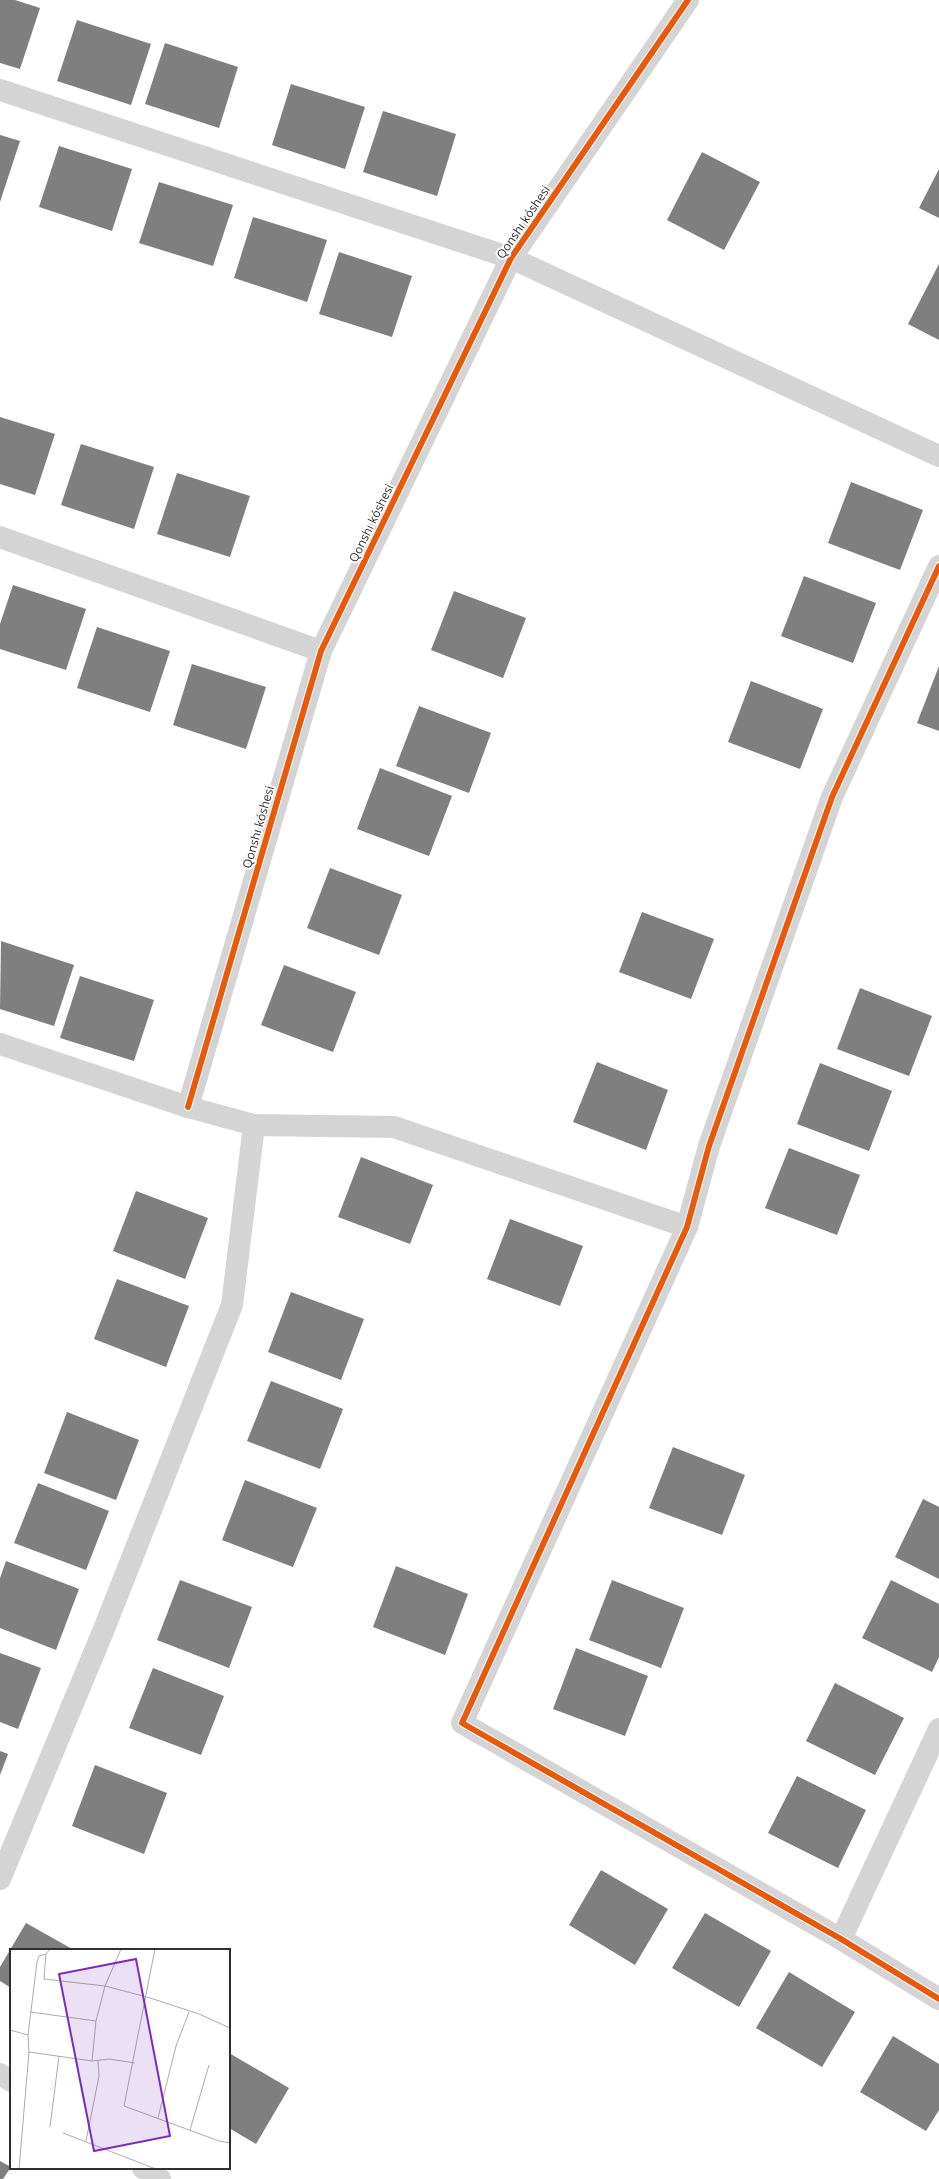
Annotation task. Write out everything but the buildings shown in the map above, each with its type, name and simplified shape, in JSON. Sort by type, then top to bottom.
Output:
[{"type":"street","name":"Qonshı kóshesi","points":[[188,1107],[321,651],[511,258],[688,0]]},
{"type":"street","points":[[0,90],[511,258],[939,456]]},
{"type":"street","points":[[0,537],[321,651]]},
{"type":"street","points":[[939,566],[832,797],[709,1146],[687,1227],[462,1723],[841,1939],[939,1999]]},
{"type":"street","points":[[0,1044],[188,1107],[254,1125],[394,1127],[687,1227]]},
{"type":"street","points":[[0,1879],[104,1629],[232,1305],[254,1125]]},
{"type":"street","points":[[841,1939],[939,1729]]},
{"type":"street","points":[[0,2074],[10,2080]]},
{"type":"street","points":[[145,2169],[160,2179]]},
{"type":"cycle path","points":[[188,1107],[321,651],[511,258],[688,0]]},
{"type":"cycle path","points":[[939,566],[832,797],[709,1146],[687,1227],[462,1723],[841,1939],[939,1999]]}]
